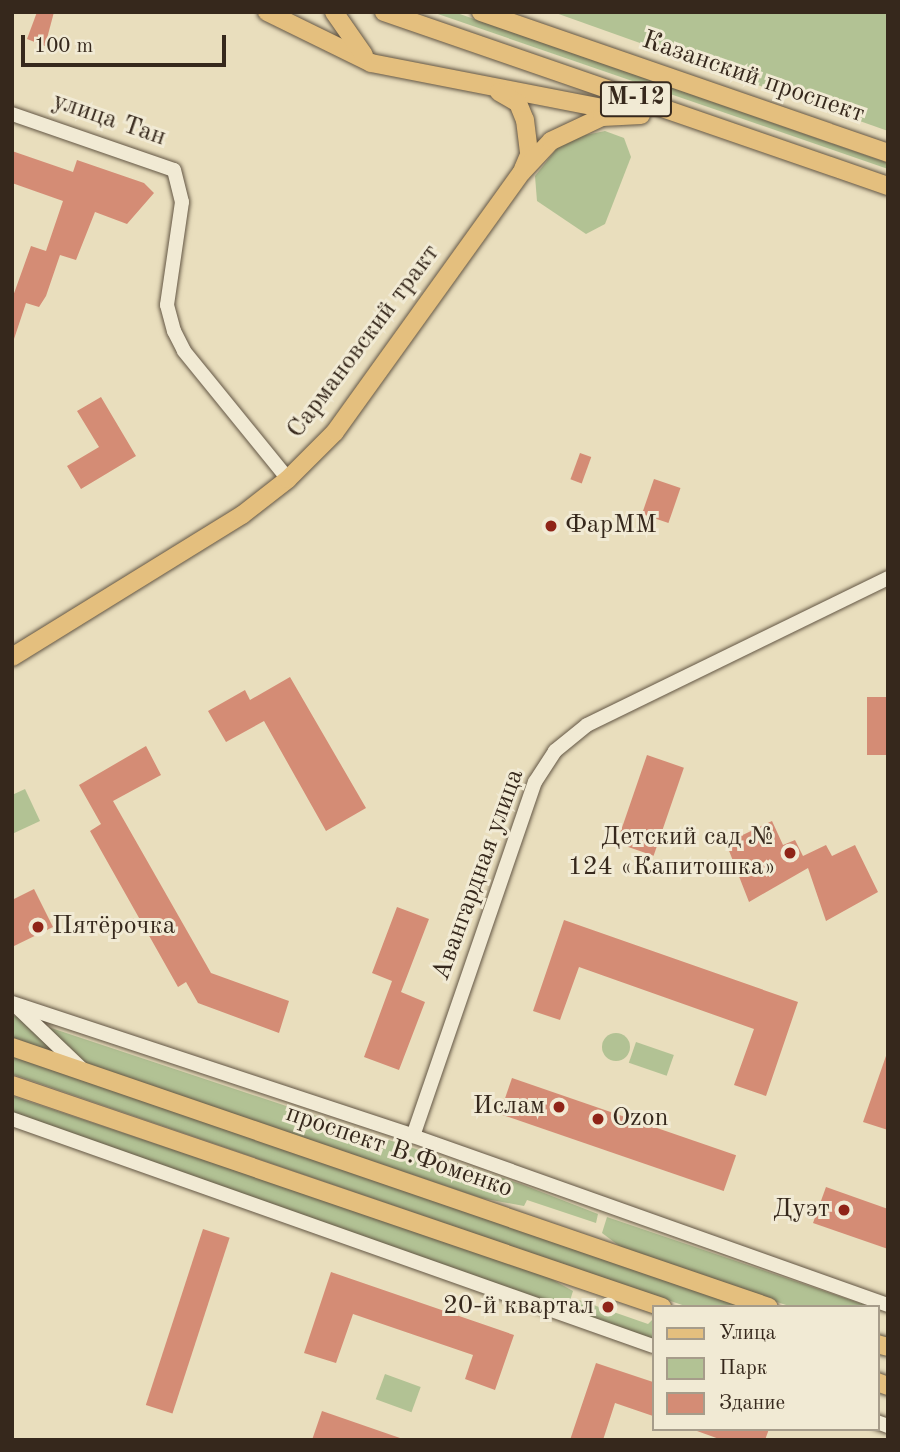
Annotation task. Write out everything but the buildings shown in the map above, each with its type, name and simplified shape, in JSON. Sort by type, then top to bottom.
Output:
[{"type":"main road","points":[[267,12],[371,63],[739,134]]},
{"type":"main road","points":[[334,12],[348,39],[371,63]]},
{"type":"main road","name":"М-12","points":[[384,12],[888,186]]},
{"type":"main road","name":"Казанский проспект","points":[[481,12],[888,153]]},
{"type":"main road","name":"Сармановский тракт","points":[[475,82],[518,103],[529,155],[522,172]]},
{"type":"main road","name":"Сармановский тракт","points":[[12,657],[242,516],[288,479],[373,383],[522,172],[551,141],[578,125],[641,115]]},
{"type":"main road","name":"проспект В.Фоменко","points":[[12,1048],[763,1305]]},
{"type":"main road","points":[[12,1085],[656,1305]]},
{"type":"street","name":"улица Тан","points":[[12,114],[174,170],[182,202],[167,305],[174,331],[184,351],[288,479]]},
{"type":"street","name":"Авангардная улица","points":[[413,1136],[535,782],[555,751],[587,725],[888,578]]},
{"type":"street","points":[[13,1003],[413,1136],[888,1305]]},
{"type":"street","points":[[13,1003],[84,1071]]},
{"type":"street","points":[[12,1119],[652,1346]]},
{"type":"green space","points":[[432,12],[454,12],[888,163],[888,169]]},
{"type":"green space","points":[[553,12],[888,12],[888,131],[772,90]]},
{"type":"green space","points":[[605,131],[624,138],[631,157],[605,224],[586,234],[537,201],[535,176],[558,147],[576,137]]},
{"type":"green space","points":[[25,789],[40,821],[12,834],[12,795]]},
{"type":"green space","points":[[12,1015],[521,1184],[598,1214],[596,1223],[527,1200],[524,1206],[481,1198],[12,1039]]},
{"type":"green space","points":[[616,1033],[626,1037],[630,1047],[626,1057],[616,1061],[606,1057],[602,1047],[606,1037]]},
{"type":"green space","points":[[636,1042],[674,1055],[667,1076],[629,1063]]},
{"type":"green space","points":[[12,1052],[738,1305],[682,1305],[12,1074]]},
{"type":"green space","points":[[12,1096],[537,1271],[573,1291],[567,1310],[12,1116]]},
{"type":"green space","points":[[607,1217],[865,1305],[786,1305],[626,1251],[602,1233]]},
{"type":"green space","points":[[579,1300],[648,1324],[652,1320],[652,1339],[575,1313]]},
{"type":"green space","points":[[385,1374],[421,1387],[411,1412],[376,1399]]},
{"type":"place","name":"ФарММ","points":[[551,526]]},
{"type":"place","name":"Детский сад № 124 «Капитошка»","points":[[790,853]]},
{"type":"place","name":"Пятёрочка","points":[[38,927]]},
{"type":"place","name":"Ислам","points":[[559,1107]]},
{"type":"place","name":"Ozon","points":[[598,1119]]},
{"type":"place","name":"Дуэт","points":[[844,1210]]},
{"type":"place","name":"20-й квартал","points":[[608,1307]]}]
